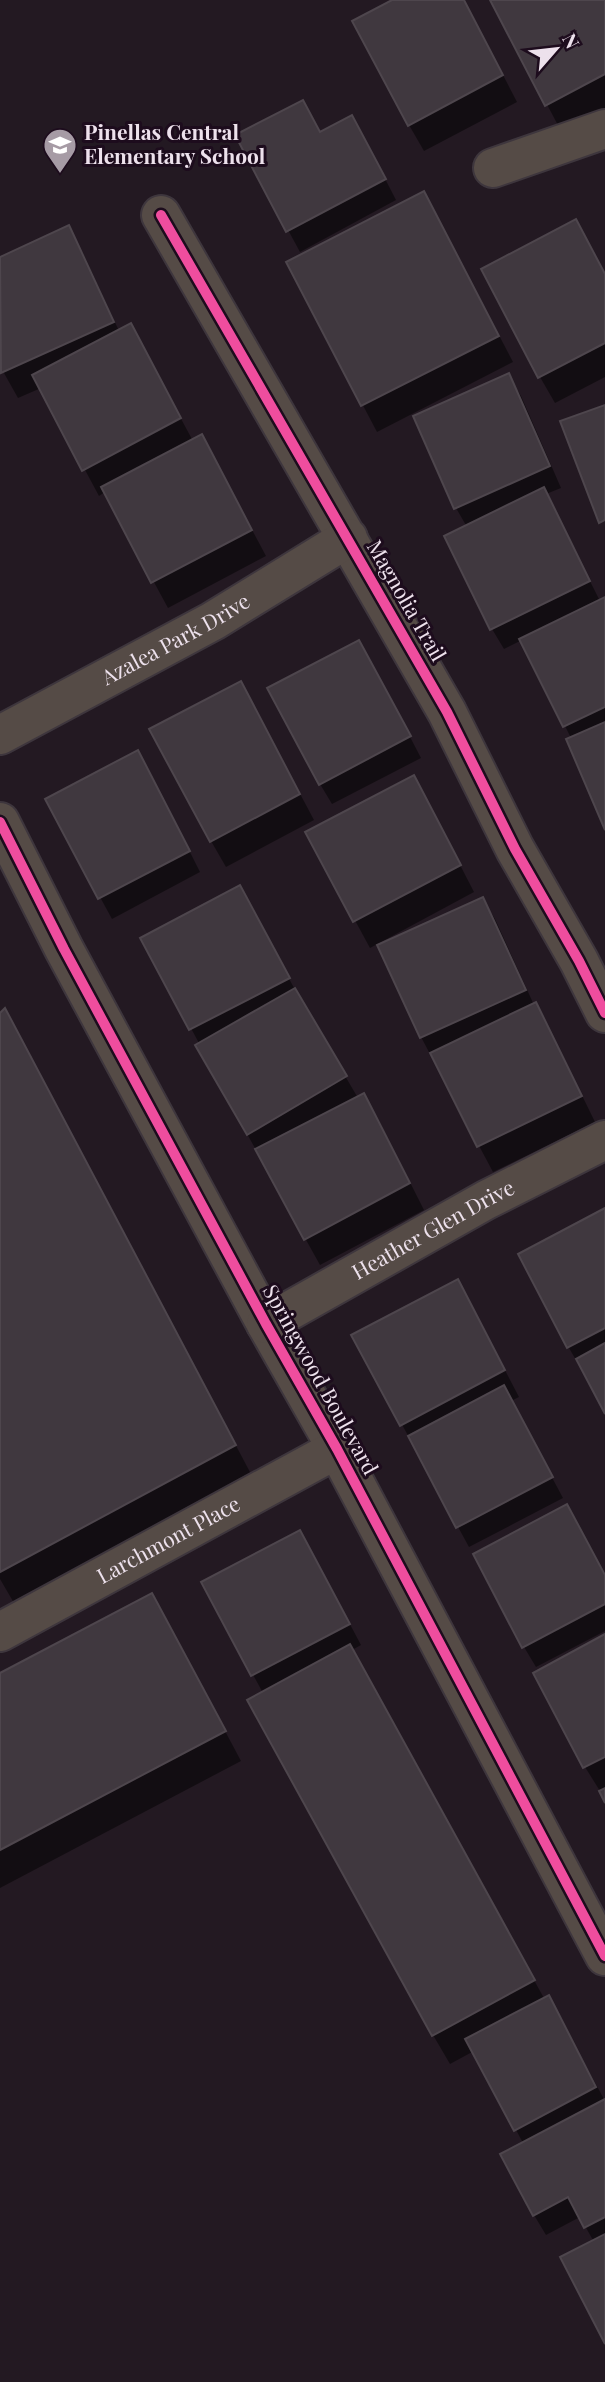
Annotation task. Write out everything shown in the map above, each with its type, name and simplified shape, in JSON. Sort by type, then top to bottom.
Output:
[{"type":"street","points":[[493,168],[605,129]]},
{"type":"street","name":"Magnolia Trail","points":[[161,215],[447,712],[515,849],[579,961],[605,1013]]},
{"type":"street","name":"Azalea Park Drive","points":[[0,736],[212,621],[348,538]]},
{"type":"street","name":"Springwood Boulevard","points":[[0,822],[64,949],[266,1324],[337,1448],[605,1956]]},
{"type":"street","name":"Heather Glen Drive","points":[[266,1324],[486,1200],[605,1140]]},
{"type":"street","name":"Larchmont Place","points":[[0,1632],[337,1448]]},
{"type":"building","points":[[392,0],[464,0],[503,75],[408,126],[352,21]]},
{"type":"building","points":[[490,0],[605,0],[605,74],[545,106]]},
{"type":"building","points":[[303,100],[320,132],[352,115],[386,179],[286,232],[235,135]]},
{"type":"building","points":[[424,191],[499,336],[361,406],[286,262]]},
{"type":"building","points":[[576,219],[605,274],[605,343],[538,378],[481,269]]},
{"type":"building","points":[[69,225],[114,322],[1,373],[0,257]]},
{"type":"building","points":[[131,323],[181,418],[82,471],[32,375]]},
{"type":"building","points":[[509,373],[550,466],[454,509],[413,416]]},
{"type":"building","points":[[605,405],[605,520],[599,523],[560,421]]},
{"type":"building","points":[[202,434],[252,530],[151,583],[101,487]]},
{"type":"building","points":[[544,487],[590,581],[490,630],[444,536]]},
{"type":"building","points":[[605,597],[605,707],[563,727],[519,639]]},
{"type":"building","points":[[359,640],[411,736],[319,785],[267,688]]},
{"type":"building","points":[[241,681],[300,794],[210,842],[149,729]]},
{"type":"building","points":[[605,722],[605,830],[566,739]]},
{"type":"building","points":[[138,750],[190,851],[98,899],[45,799]]},
{"type":"building","points":[[414,775],[461,865],[353,922],[305,832]]},
{"type":"building","points":[[240,885],[290,978],[189,1030],[140,938]]},
{"type":"building","points":[[483,897],[526,990],[420,1038],[377,945]]},
{"type":"building","points":[[295,988],[347,1076],[247,1135],[195,1045]]},
{"type":"building","points":[[536,1002],[582,1096],[477,1147],[430,1053]]},
{"type":"building","points":[[5,1008],[236,1445],[0,1572],[0,1013]]},
{"type":"building","points":[[364,1093],[410,1183],[304,1240],[255,1149]]},
{"type":"building","points":[[605,1208],[605,1328],[567,1348],[518,1254]]},
{"type":"building","points":[[458,1279],[505,1370],[400,1426],[351,1335]]},
{"type":"building","points":[[605,1343],[605,1414],[576,1359]]},
{"type":"building","points":[[504,1385],[553,1477],[456,1528],[408,1436]]},
{"type":"building","points":[[567,1504],[605,1575],[605,1604],[522,1648],[473,1554]]},
{"type":"building","points":[[300,1530],[350,1624],[251,1676],[201,1582]]},
{"type":"building","points":[[152,1593],[226,1731],[0,1850],[0,1673]]},
{"type":"building","points":[[605,1634],[605,1757],[583,1768],[533,1673]]},
{"type":"building","points":[[350,1644],[535,1980],[432,2036],[247,1700]]},
{"type":"building","points":[[605,1788],[605,1803],[599,1791]]},
{"type":"building","points":[[549,1995],[596,2087],[514,2131],[465,2039]]},
{"type":"building","points":[[605,2099],[605,2217],[584,2228],[568,2197],[533,2216],[500,2154]]},
{"type":"building","points":[[605,2234],[605,2344],[560,2257]]},
{"type":"cycle path","points":[[161,215],[447,712],[515,849],[579,961],[605,1013]]},
{"type":"cycle path","points":[[0,822],[64,949],[266,1324],[337,1449],[605,1956]]},
{"type":"place","name":"Pinellas Central Elementary School","points":[[60,175]]}]
